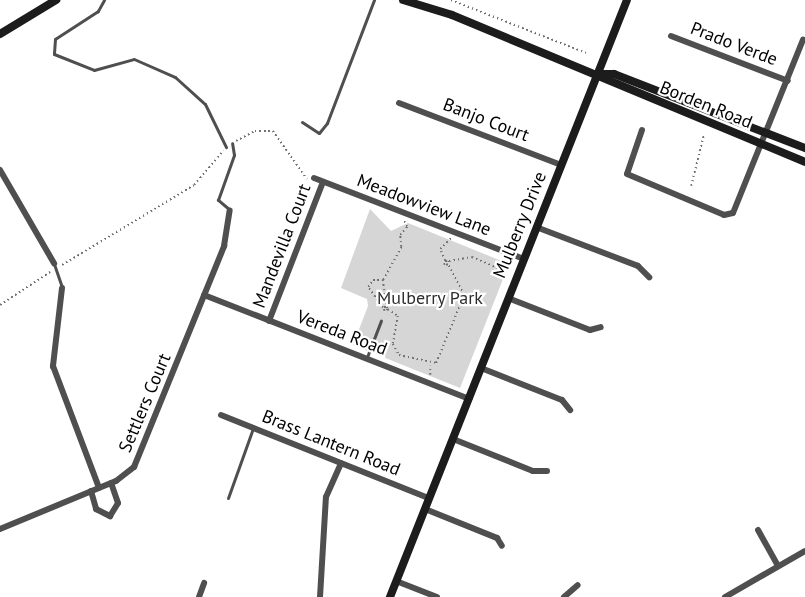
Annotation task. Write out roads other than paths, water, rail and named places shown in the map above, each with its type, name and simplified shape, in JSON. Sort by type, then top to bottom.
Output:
[{"type":"main road","points":[[0,34],[56,0]]},
{"type":"main road","name":"Borden Road","points":[[403,0],[597,74],[610,85],[805,162]]},
{"type":"main road","name":"Mulberry Drive","points":[[390,597],[627,0]]},
{"type":"main road","name":"Borden Road","points":[[597,74],[614,74],[805,148]]},
{"type":"street","name":"Prado Verde","points":[[671,36],[788,81]]},
{"type":"street","points":[[642,130],[627,174],[724,215],[736,209],[763,146],[803,40]]},
{"type":"street","name":"Banjo Court","points":[[399,103],[561,165]]},
{"type":"street","points":[[0,170],[55,266]]},
{"type":"street","name":"Meadowview Lane","points":[[314,178],[524,259]]},
{"type":"street","name":"Mandevilla Court","points":[[269,321],[323,182]]},
{"type":"street","name":"Settlers Court","points":[[0,529],[111,483],[134,467],[147,442],[224,246],[230,210]]},
{"type":"street","points":[[536,227],[638,266],[649,278]]},
{"type":"street","points":[[62,288],[53,366],[99,488]]},
{"type":"street","name":"Vereda Road","points":[[204,295],[469,399]]},
{"type":"street","points":[[508,298],[590,330],[601,327]]},
{"type":"street","points":[[481,368],[562,400],[570,410]]},
{"type":"street","name":"Brass Lantern Road","points":[[221,415],[429,498]]},
{"type":"street","points":[[453,440],[533,471],[547,471]]},
{"type":"street","points":[[321,597],[326,497],[341,463]]},
{"type":"street","points":[[91,491],[96,509],[110,516],[118,503],[111,483]]},
{"type":"street","points":[[425,509],[497,538],[502,546]]},
{"type":"street","points":[[758,530],[778,566]]},
{"type":"street","points":[[725,597],[805,551]]},
{"type":"street","points":[[396,581],[437,597]]},
{"type":"street","points":[[199,597],[204,583]]},
{"type":"street","points":[[564,597],[578,585]]},
{"type":"lane","points":[[104,0],[98,11],[55,39],[54,54],[94,70],[134,59],[175,77],[205,104],[226,147]]},
{"type":"lane","points":[[302,122],[319,133],[327,123],[374,0]]},
{"type":"lane","points":[[230,210],[218,200],[234,155],[232,143]]},
{"type":"lane","points":[[55,266],[62,288]]},
{"type":"lane","points":[[366,359],[381,321]]},
{"type":"lane","points":[[228,498],[253,428]]},
{"type":"park label","name":"Mulberry Park","points":[[430,298]]}]
